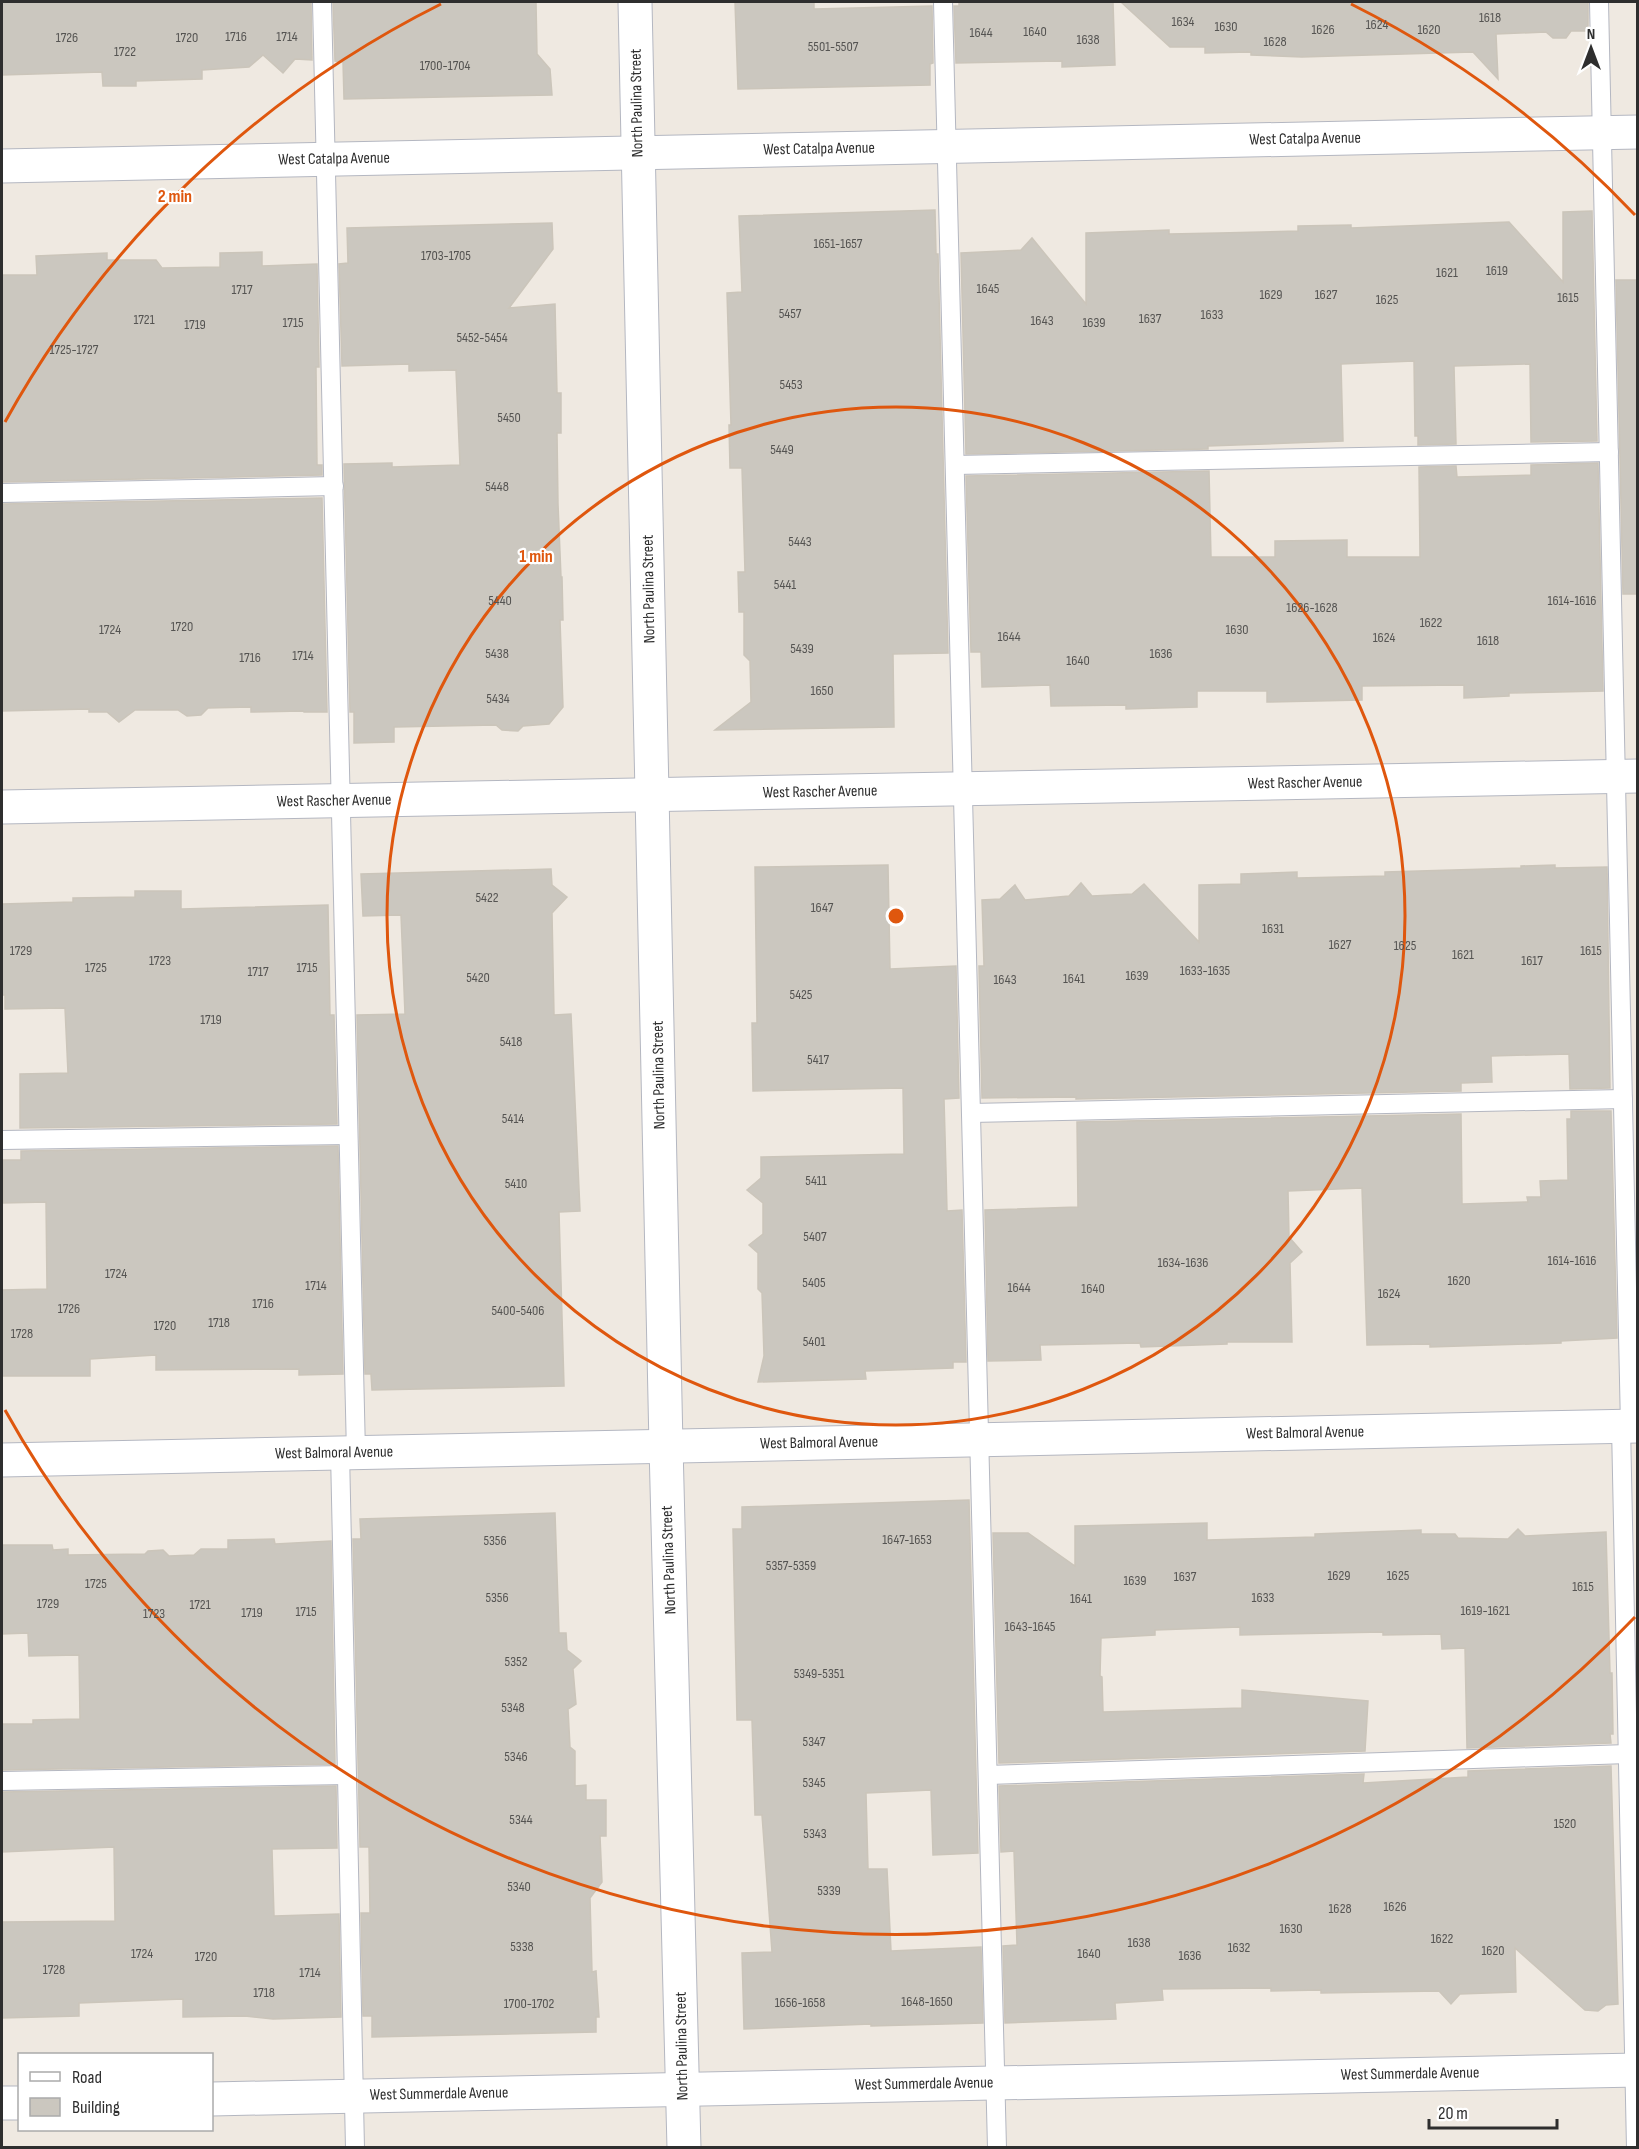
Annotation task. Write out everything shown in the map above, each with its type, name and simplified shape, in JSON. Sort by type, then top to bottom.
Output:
[{"type":"street","name":"North Paulina Street","points":[[635,2],[666,1446],[684,2148]]},
{"type":"street","name":"West Catalpa Avenue","points":[[2,166],[1638,132]]},
{"type":"street","name":"West Rascher Avenue","points":[[2,807],[1627,777]]},
{"type":"street","name":"West Balmoral Avenue","points":[[2,1460],[1630,1426]]},
{"type":"street","name":"West Summerdale Avenue","points":[[213,2099],[1636,2070]]},
{"type":"street","points":[[2,2103],[18,2103]]},
{"type":"lane","points":[[322,2],[348,1135],[347,1775],[355,2148]]},
{"type":"lane","points":[[943,2],[997,2148]]},
{"type":"lane","points":[[1599,2],[1609,452],[1627,777],[1623,1099],[1630,1426],[1628,1754],[1636,2148]]},
{"type":"lane","points":[[955,465],[1609,452]]},
{"type":"lane","points":[[2,493],[334,486]]},
{"type":"lane","points":[[971,1113],[1623,1099]]},
{"type":"lane","points":[[2,1140],[348,1135]]},
{"type":"lane","points":[[988,1775],[1628,1754]]},
{"type":"lane","points":[[2,1781],[347,1775]]},
{"type":"building","points":[[2,2],[311,2],[312,60],[295,59],[283,73],[263,55],[249,67],[202,70],[202,79],[136,81],[136,86],[103,86],[102,72],[2,75]]},
{"type":"building","points":[[333,2],[536,2],[537,54],[550,69],[552,95],[344,99],[343,62],[335,61]]},
{"type":"building","points":[[735,2],[814,2],[814,9],[932,6],[933,63],[930,64],[930,85],[738,89]]},
{"type":"building","points":[[959,2],[1113,2],[1115,65],[1062,67],[1062,61],[956,63],[954,6],[959,6]]},
{"type":"building","points":[[1121,2],[1588,2],[1588,31],[1571,31],[1566,38],[1553,38],[1546,32],[1496,34],[1498,79],[1473,52],[1302,57],[1251,55],[1251,52],[1205,53],[1205,47],[1170,47]]},
{"type":"building","points":[[935,210],[948,653],[893,654],[894,727],[715,730],[751,702],[750,661],[744,655],[744,612],[739,612],[738,572],[745,572],[742,468],[730,468],[727,293],[742,292],[739,216]]},
{"type":"building","points":[[1592,211],[1597,441],[1531,442],[1530,364],[1454,366],[1456,444],[1418,445],[1418,436],[1415,436],[1414,361],[1341,364],[1343,441],[1208,446],[1208,449],[966,454],[961,253],[1021,250],[1032,238],[1086,304],[1086,233],[1169,230],[1169,234],[1298,231],[1298,226],[1351,225],[1351,228],[1509,222],[1563,282],[1563,212]]},
{"type":"building","points":[[552,223],[553,249],[509,308],[555,304],[557,393],[561,393],[561,433],[557,433],[563,620],[560,620],[563,707],[549,724],[523,726],[518,731],[502,730],[496,725],[394,727],[394,742],[354,743],[354,712],[350,712],[344,464],[392,463],[392,467],[460,465],[456,370],[409,371],[409,364],[342,366],[339,264],[348,263],[347,228]]},
{"type":"building","points":[[262,252],[262,266],[317,264],[319,367],[316,367],[317,465],[322,465],[322,475],[2,482],[2,275],[37,275],[36,256],[107,253],[107,260],[156,260],[162,268],[220,267],[220,253]]},
{"type":"building","points":[[1616,280],[1638,280],[1638,594],[1623,594]]},
{"type":"building","points":[[1598,463],[1603,691],[1509,693],[1509,696],[1464,698],[1464,685],[1362,686],[1362,700],[1267,702],[1267,691],[1197,691],[1197,707],[1126,709],[1126,705],[1051,706],[1050,685],[982,687],[981,652],[971,652],[966,476],[1209,471],[1211,557],[1275,557],[1275,541],[1347,540],[1347,557],[1420,557],[1419,467],[1456,466],[1457,477],[1531,475],[1531,465]]},
{"type":"building","points":[[322,498],[327,712],[251,712],[251,707],[208,708],[201,715],[187,716],[178,710],[135,710],[119,722],[107,712],[89,712],[89,709],[2,711],[2,504]]},
{"type":"building","points":[[888,865],[890,969],[956,966],[959,1098],[944,1099],[947,1211],[962,1210],[966,1362],[953,1362],[953,1368],[865,1371],[866,1379],[758,1382],[764,1356],[762,1293],[758,1289],[758,1253],[749,1245],[763,1234],[763,1203],[747,1190],[761,1178],[761,1157],[904,1154],[903,1088],[753,1091],[752,1023],[757,1023],[755,867]]},
{"type":"building","points":[[1555,865],[1555,868],[1607,867],[1610,1088],[1570,1089],[1569,1054],[1491,1056],[1492,1082],[1461,1083],[1461,1091],[1076,1099],[1076,1097],[982,1098],[979,966],[984,966],[982,900],[1000,899],[1015,885],[1025,900],[1069,896],[1081,883],[1092,896],[1132,894],[1144,884],[1199,942],[1199,885],[1241,884],[1241,874],[1297,872],[1297,878],[1385,876],[1385,872]]},
{"type":"building","points":[[551,869],[552,885],[567,897],[552,913],[554,1015],[571,1014],[580,1211],[559,1212],[564,1386],[372,1390],[371,1374],[365,1374],[357,1015],[405,1014],[401,915],[363,916],[361,874]]},
{"type":"building","points":[[135,891],[181,891],[181,909],[328,905],[330,1015],[334,1015],[337,1124],[20,1128],[20,1074],[68,1073],[65,1008],[5,1009],[5,995],[2,995],[2,904],[73,902],[73,898],[135,897]]},
{"type":"building","points":[[1571,1111],[1611,1111],[1617,1338],[1561,1341],[1561,1343],[1430,1347],[1430,1344],[1367,1345],[1362,1188],[1288,1191],[1289,1237],[1302,1252],[1290,1263],[1292,1342],[1227,1342],[1227,1344],[1141,1347],[1140,1343],[1040,1345],[1041,1360],[988,1361],[985,1210],[1078,1207],[1077,1122],[1461,1114],[1462,1204],[1528,1202],[1527,1197],[1541,1197],[1540,1181],[1568,1180],[1567,1119],[1571,1119]]},
{"type":"building","points":[[338,1146],[343,1374],[299,1375],[299,1369],[156,1370],[156,1355],[90,1359],[90,1376],[2,1376],[2,1290],[47,1289],[46,1202],[3,1203],[3,1160],[21,1160],[21,1151]]},
{"type":"building","points":[[969,1500],[978,1853],[933,1855],[931,1790],[866,1793],[868,1869],[887,1869],[891,1951],[981,1947],[983,2023],[871,2026],[871,2024],[744,2029],[742,1953],[772,1952],[762,1815],[755,1815],[752,1720],[737,1720],[733,1529],[742,1529],[742,1507]]},
{"type":"building","points":[[555,1513],[559,1633],[566,1633],[567,1650],[581,1661],[573,1669],[576,1704],[568,1709],[570,1747],[575,1751],[575,1786],[586,1785],[586,1800],[606,1800],[606,1836],[600,1836],[602,1882],[590,1898],[592,1972],[596,1971],[599,2017],[596,2017],[596,2032],[372,2037],[372,2016],[363,2016],[361,1913],[370,1913],[369,1847],[360,1847],[353,1539],[361,1539],[360,1519]]},
{"type":"building","points":[[1207,1523],[1207,1540],[1315,1537],[1315,1534],[1421,1530],[1421,1534],[1455,1534],[1458,1538],[1508,1539],[1518,1529],[1525,1536],[1606,1532],[1610,1673],[1612,1673],[1613,1734],[1610,1734],[1611,1743],[1467,1748],[1465,1648],[1442,1649],[1441,1634],[1383,1635],[1383,1632],[1240,1635],[1240,1627],[1155,1630],[1155,1635],[1101,1638],[1100,1676],[1102,1677],[1103,1712],[1242,1708],[1242,1690],[1368,1701],[1365,1751],[999,1763],[993,1533],[1028,1533],[1075,1566],[1075,1526]]},
{"type":"building","points":[[274,1539],[275,1544],[331,1541],[335,1764],[2,1770],[2,1724],[33,1724],[33,1720],[80,1719],[79,1655],[29,1656],[28,1633],[2,1634],[2,1545],[52,1545],[53,1550],[68,1549],[68,1555],[145,1554],[148,1551],[163,1550],[169,1556],[194,1555],[201,1549],[228,1549],[228,1540]]},
{"type":"building","points":[[1611,1766],[1618,2004],[1606,2005],[1598,2011],[1585,2010],[1515,1948],[1516,1992],[1460,1994],[1451,2004],[1439,1991],[1321,1993],[1321,1990],[1271,1991],[1271,1988],[1162,1989],[1163,2000],[1115,2003],[1116,2019],[1005,2023],[1003,1946],[1017,1945],[1014,1851],[1001,1852],[999,1786],[1364,1774],[1363,1783],[1468,1777],[1468,1771]]},
{"type":"building","points":[[336,1786],[337,1848],[272,1849],[274,1916],[339,1914],[341,2017],[273,2019],[245,2016],[183,2017],[183,1999],[79,2003],[79,2016],[2,2018],[2,1922],[115,1921],[114,1847],[2,1852],[2,1792]]}]
